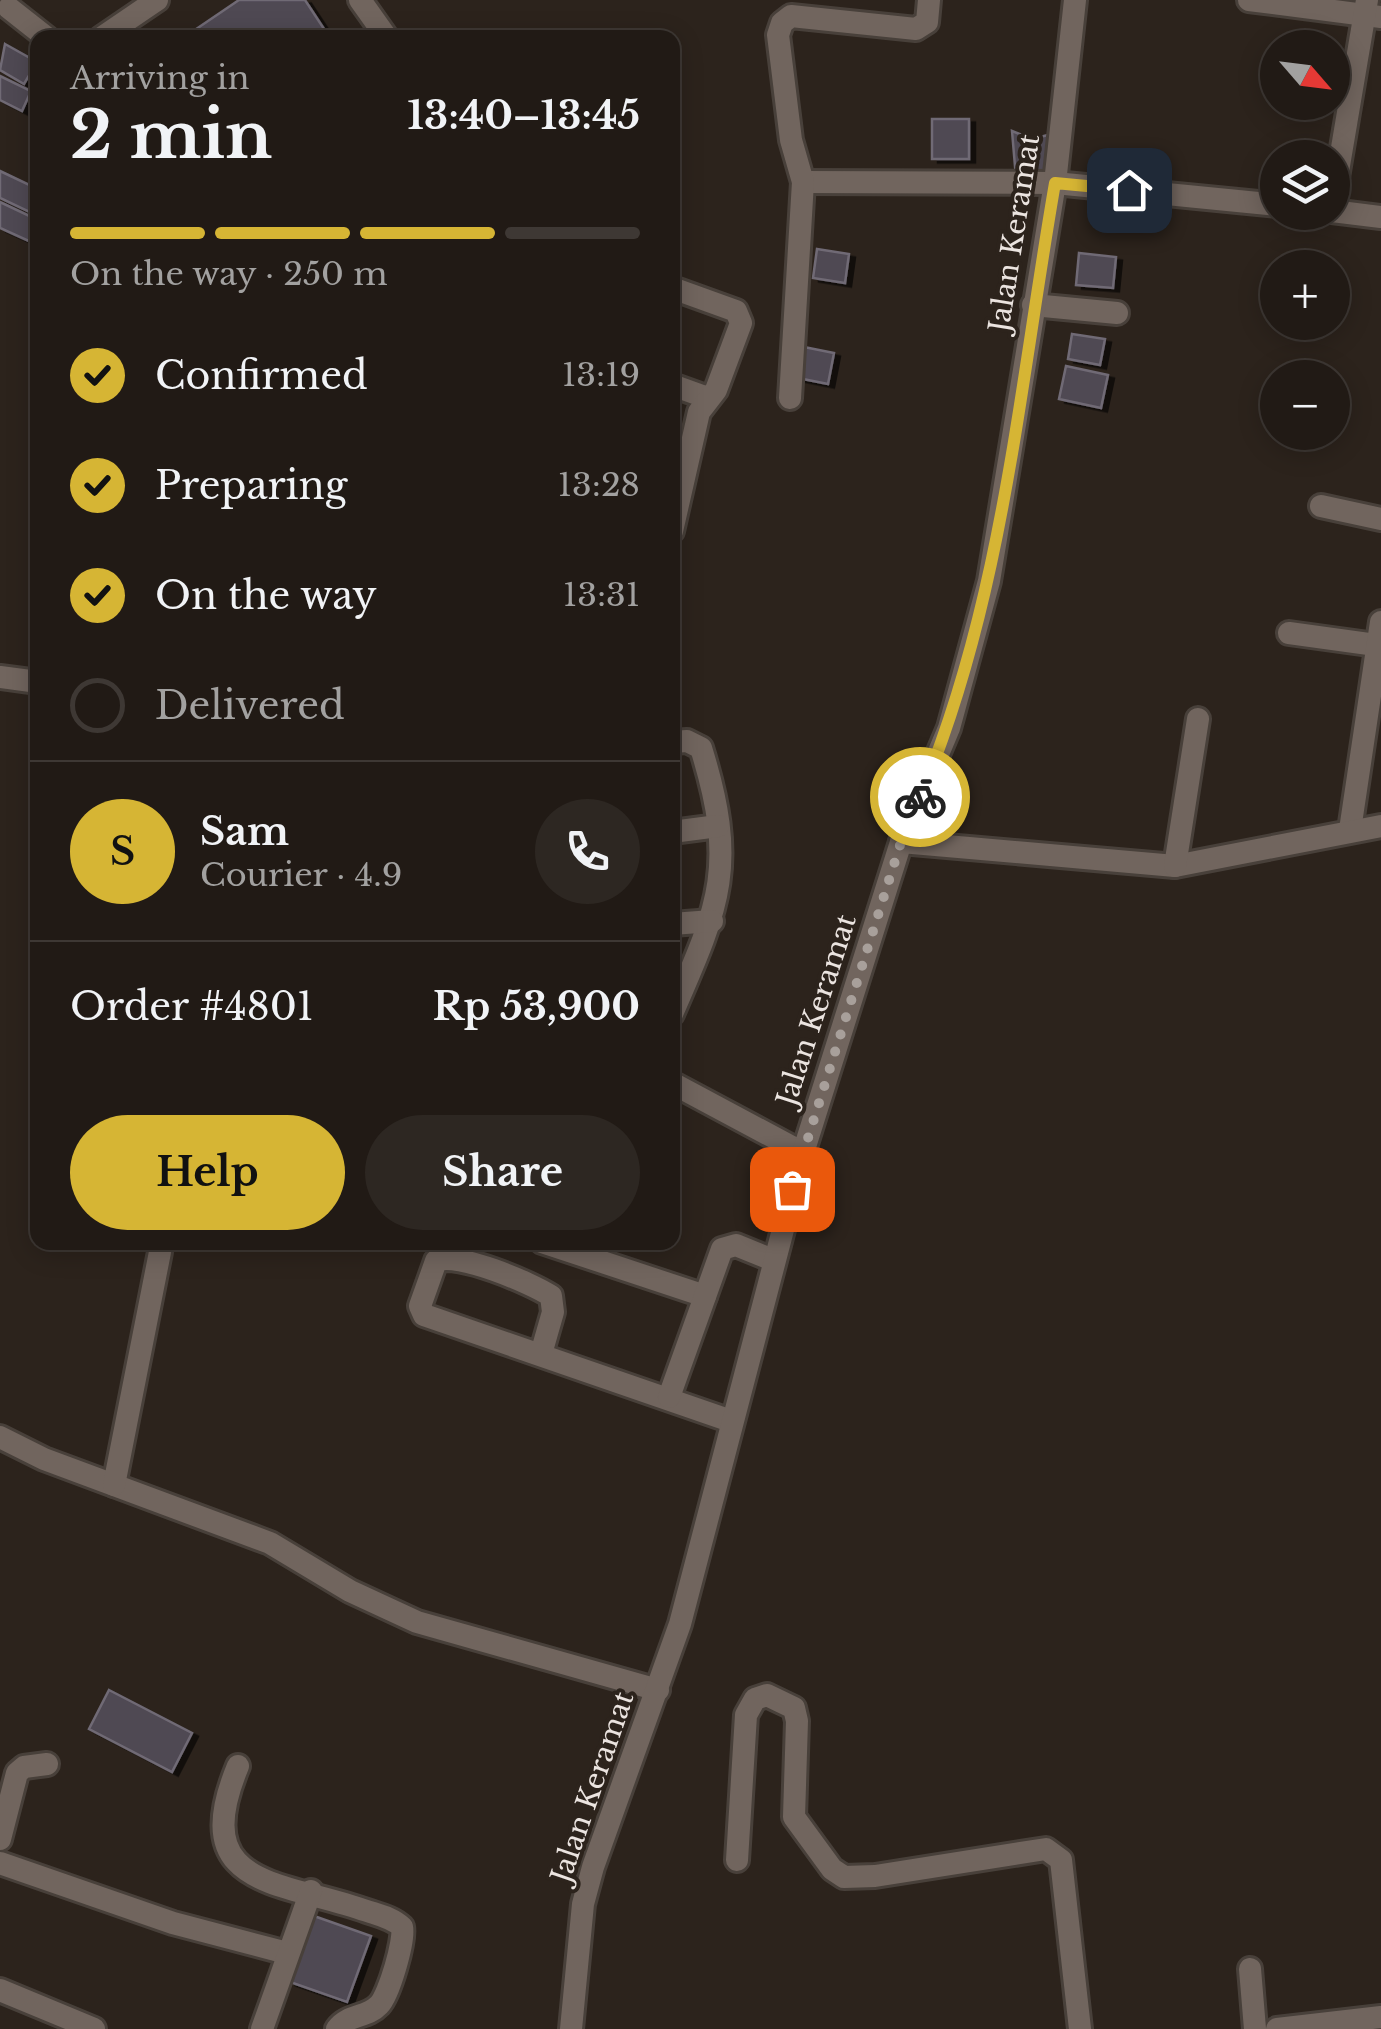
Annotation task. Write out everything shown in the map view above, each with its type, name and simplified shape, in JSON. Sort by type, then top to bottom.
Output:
[{"type":"street","points":[[112,30],[157,0]]},
{"type":"street","points":[[360,0],[381,30]]},
{"type":"street","points":[[790,398],[802,182],[791,140],[778,36],[782,23],[791,16],[916,29],[927,22],[929,0]]},
{"type":"street","name":"Jalan Keramat","points":[[571,2029],[588,1886],[680,1624],[802,1153],[901,842],[949,728],[990,581],[1055,183],[1075,0]]},
{"type":"street","points":[[1249,0],[1371,11],[1346,140]]},
{"type":"street","points":[[8,11],[35,30]]},
{"type":"street","points":[[802,182],[1055,183],[1260,204]]},
{"type":"street","points":[[1350,212],[1381,217]]},
{"type":"street","points":[[680,291],[741,315],[716,390],[699,412],[680,496]]},
{"type":"street","points":[[1034,305],[1117,313]]},
{"type":"street","points":[[680,388],[708,398]]},
{"type":"street","points":[[1321,506],[1381,518]]},
{"type":"street","points":[[1289,633],[1379,634],[1350,830]]},
{"type":"street","points":[[0,677],[30,681]]},
{"type":"street","points":[[1175,866],[1198,719]]},
{"type":"street","points":[[680,741],[701,748],[724,865],[712,921],[680,995]]},
{"type":"street","points":[[680,831],[718,826]]},
{"type":"street","points":[[901,842],[1175,866],[1381,826]]},
{"type":"street","points":[[680,923],[712,921]]},
{"type":"street","points":[[680,1087],[802,1153]]},
{"type":"street","points":[[668,1396],[718,1256],[728,1245],[772,1260]]},
{"type":"street","points":[[566,1250],[705,1296]]},
{"type":"street","points":[[114,1485],[160,1252]]},
{"type":"street","points":[[541,1354],[554,1312],[551,1296],[473,1264],[448,1257],[436,1261],[420,1306],[424,1315],[541,1354],[668,1396],[731,1421]]},
{"type":"street","points":[[0,1438],[270,1543],[350,1590],[418,1622],[658,1690]]},
{"type":"street","points":[[737,1860],[746,1714],[755,1699],[768,1696],[794,1708],[798,1721],[794,1817],[832,1869],[844,1876],[875,1876],[1046,1850],[1061,1860],[1080,2029]]},
{"type":"street","points":[[0,1838],[16,1773],[24,1767],[48,1764]]},
{"type":"street","points":[[238,1766],[224,1815],[222,1836],[228,1855],[246,1872],[398,1922],[404,1932],[384,1999],[372,2010],[345,2019],[336,2029]]},
{"type":"street","points":[[0,1863],[173,1923],[287,1953]]},
{"type":"street","points":[[262,2029],[311,1891]]},
{"type":"street","points":[[1250,1968],[1255,2029]]},
{"type":"street","points":[[0,1990],[94,2029]]},
{"type":"street","points":[[1277,2029],[1381,2017]]},
{"type":"building","points":[[239,0],[305,0],[325,30],[195,30]]},
{"type":"building","points":[[5,44],[30,58],[30,74],[24,84],[0,70]]},
{"type":"building","points":[[0,76],[30,91],[22,111],[0,100]]},
{"type":"building","points":[[932,119],[969,119],[969,159],[932,159]]},
{"type":"building","points":[[1012,131],[1032,139],[1052,134],[1046,177],[1016,178]]},
{"type":"building","points":[[0,171],[30,185],[30,212],[0,198]]},
{"type":"building","points":[[0,202],[30,216],[30,242],[0,228]]},
{"type":"building","points":[[817,249],[849,254],[845,283],[813,278]]},
{"type":"building","points":[[1079,253],[1116,257],[1113,288],[1076,285]]},
{"type":"building","points":[[1072,334],[1105,339],[1100,365],[1068,359]]},
{"type":"building","points":[[804,347],[834,353],[828,384],[798,378]]},
{"type":"building","points":[[1066,366],[1108,375],[1101,408],[1059,399]]},
{"type":"building","points":[[109,1690],[192,1733],[172,1772],[89,1729]]},
{"type":"building","points":[[314,1916],[371,1936],[347,2002],[290,1982]]},
{"type":"way so far","points":[[792,1189],[901,842],[920,797]]},
{"type":"route","points":[[920,797],[949,728],[990,581],[1055,183],[1129,190]]}]
